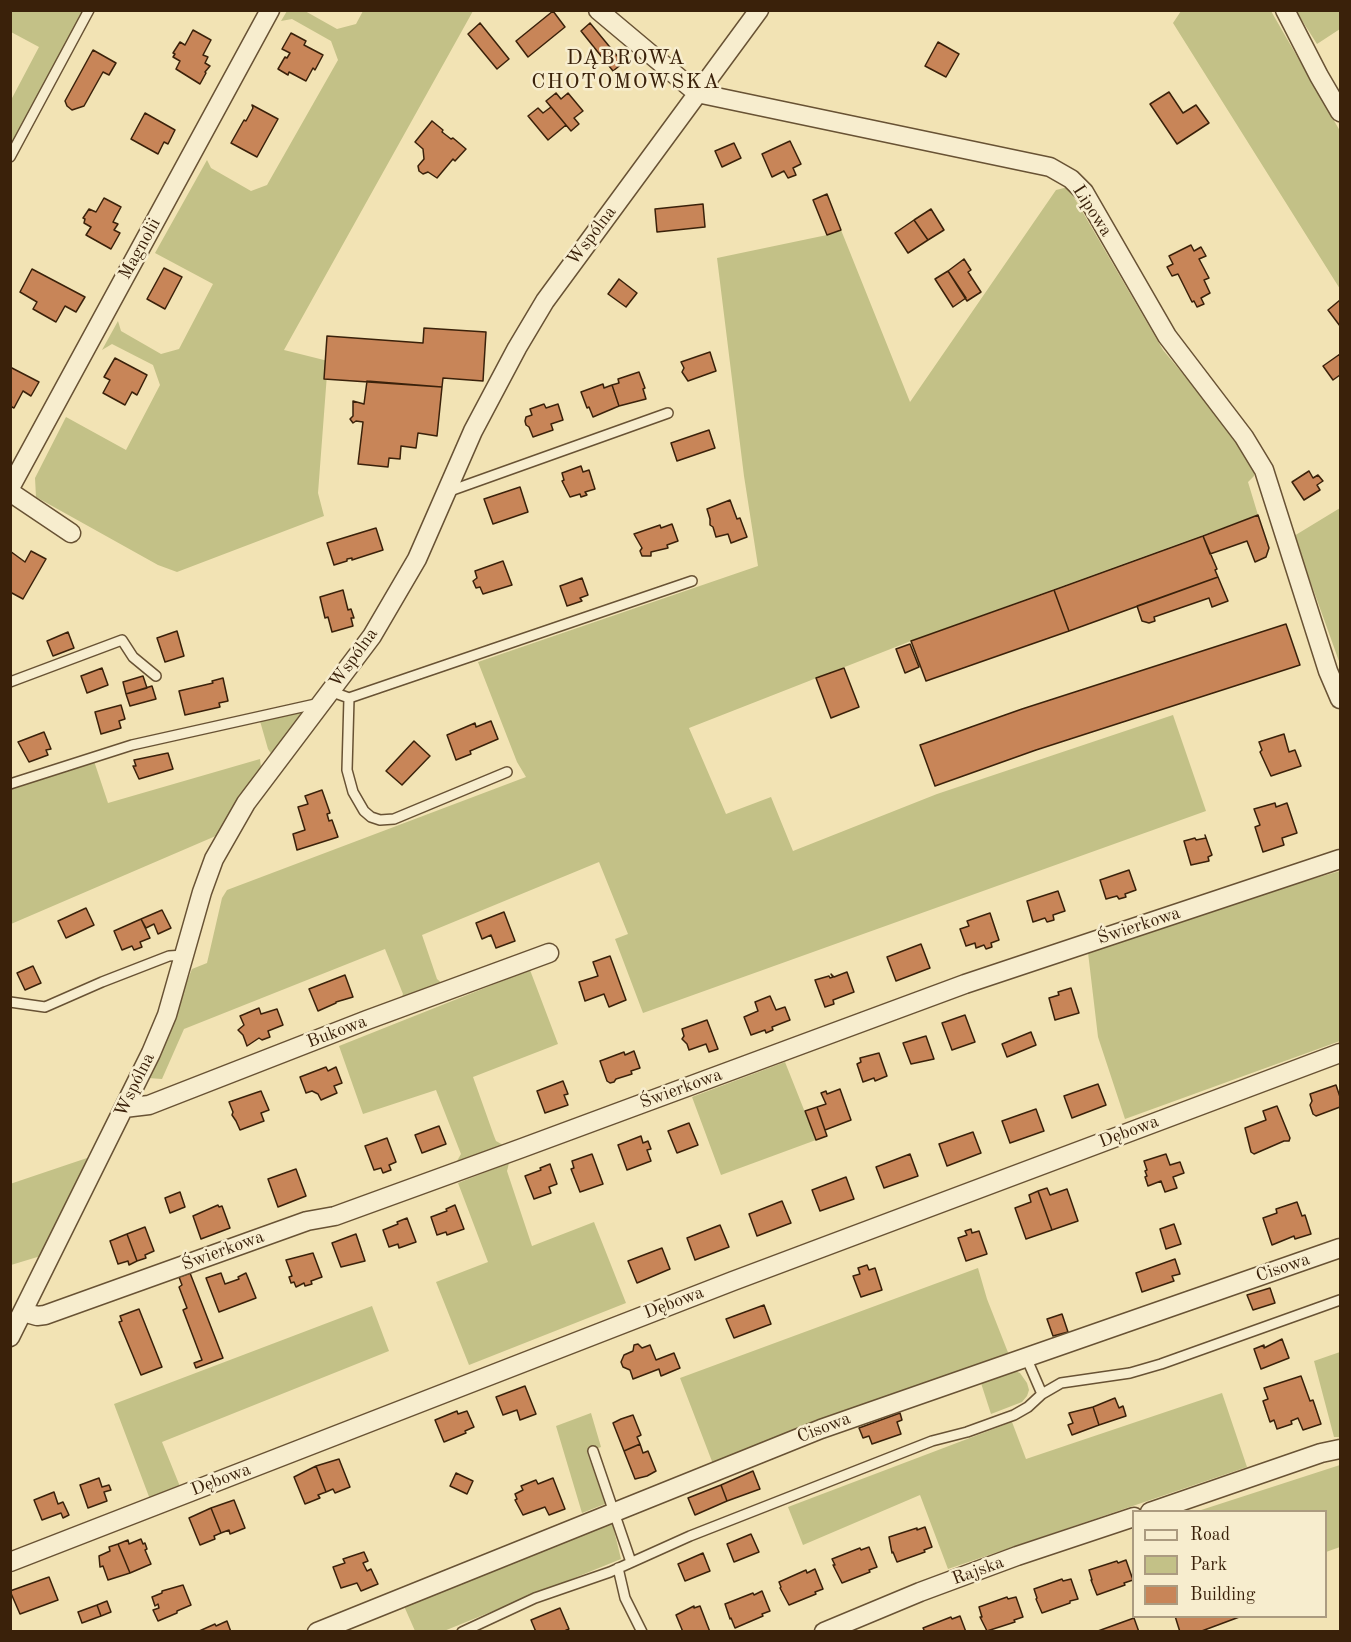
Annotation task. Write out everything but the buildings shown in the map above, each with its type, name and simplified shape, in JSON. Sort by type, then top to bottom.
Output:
[{"type":"street","name":"Magnolii","points":[[10,490],[270,10]]},
{"type":"street","name":"Lipowa","points":[[598,10],[697,93],[1050,167],[1071,179],[1083,192],[1167,336],[1244,437],[1264,470],[1328,671],[1341,699]]},
{"type":"street","name":"Wspólna","points":[[10,1337],[124,1108],[167,1015],[202,892],[214,860],[246,803],[372,636],[417,559],[445,492],[482,414],[545,301],[759,10]]},
{"type":"street","points":[[1285,10],[1319,76],[1341,112]]},
{"type":"street","points":[[10,490],[71,533]]},
{"type":"street","name":"Świerkowa","points":[[22,1312],[37,1316],[45,1315],[307,1221],[335,1216],[965,984],[1341,859]]},
{"type":"street","name":"Bukowa","points":[[124,1108],[149,1105],[367,1020],[549,953]]},
{"type":"street","name":"Dębowa","points":[[10,1562],[733,1281],[1341,1053]]},
{"type":"street","name":"Cisowa","points":[[317,1632],[821,1429],[1341,1248]]},
{"type":"street","points":[[1156,1510],[1321,1453],[1341,1449]]},
{"type":"street","name":"Rajska","points":[[824,1632],[920,1592],[1017,1556],[1132,1518]]},
{"type":"lane","points":[[10,157],[89,10]]},
{"type":"lane","points":[[445,492],[668,412]]},
{"type":"lane","points":[[10,783],[132,745],[327,695],[338,694],[349,698],[692,581]]},
{"type":"lane","points":[[10,682],[122,640],[133,657],[156,676]]},
{"type":"lane","points":[[349,698],[347,770],[353,792],[364,811],[371,817],[380,820],[394,819],[507,772]]},
{"type":"lane","points":[[10,1002],[45,1007],[169,956],[184,955]]},
{"type":"lane","points":[[462,1632],[535,1598],[581,1583],[690,1536],[932,1440],[967,1432],[1014,1414],[1028,1407],[1042,1394],[1061,1383],[1130,1373],[1161,1364],[1341,1300]]},
{"type":"lane","points":[[1026,1357],[1042,1394]]},
{"type":"lane","points":[[593,1452],[631,1562]]},
{"type":"lane","points":[[618,1568],[625,1598],[642,1632]]},
{"type":"green space","points":[[10,11],[84,11],[11,147],[11,100],[39,47],[11,32]]},
{"type":"green space","points":[[287,11],[305,11],[337,29],[356,24],[363,11],[473,11],[284,350],[328,361],[318,493],[324,516],[177,572],[158,565],[36,497],[35,478],[66,417],[126,450],[160,385],[153,365],[112,344],[102,350],[118,321],[121,331],[161,354],[179,349],[213,284],[155,253],[207,160],[211,168],[251,191],[267,185],[338,60],[331,41],[292,19],[281,21]]},
{"type":"green space","points":[[1181,11],[1271,11],[1340,131],[1340,289],[1173,23]]},
{"type":"green space","points":[[1296,11],[1340,11],[1340,29],[1317,44]]},
{"type":"green space","points":[[1068,187],[1163,350],[1233,434],[1254,471],[1254,476],[1248,482],[1258,515],[911,641],[689,728],[726,814],[771,797],[793,851],[937,794],[1173,715],[1206,811],[643,1013],[615,939],[628,934],[599,862],[422,935],[437,979],[443,984],[400,1001],[403,994],[385,949],[184,1029],[162,1079],[148,1078],[192,969],[207,963],[222,898],[227,890],[526,777],[517,762],[478,662],[758,566],[744,476],[717,258],[841,230],[910,402],[1056,190]]},
{"type":"green space","points":[[1340,508],[1340,664],[1294,536]]},
{"type":"green space","points":[[306,710],[272,755],[260,721]]},
{"type":"green space","points":[[260,759],[261,767],[218,835],[11,924],[11,787],[94,761],[108,803]]},
{"type":"green space","points":[[1340,871],[1340,1041],[1125,1119],[1098,1037],[1087,944]]},
{"type":"green space","points":[[530,970],[558,1044],[473,1077],[496,1141],[504,1148],[464,1162],[457,1161],[461,1154],[436,1090],[363,1114],[339,1046]]},
{"type":"green space","points":[[785,1062],[816,1140],[721,1175],[692,1097]]},
{"type":"green space","points":[[90,1157],[44,1255],[11,1265],[10,1184]]},
{"type":"green space","points":[[509,1163],[507,1171],[532,1246],[594,1222],[626,1303],[469,1365],[436,1282],[488,1262],[458,1183]]},
{"type":"green space","points":[[978,1268],[987,1299],[1009,1355],[713,1464],[680,1378]]},
{"type":"green space","points":[[372,1306],[389,1351],[162,1442],[181,1489],[151,1502],[114,1404]]},
{"type":"green space","points":[[1340,1352],[1340,1437],[1334,1437],[1314,1361]]},
{"type":"green space","points":[[1010,1369],[1020,1373],[1027,1383],[1029,1390],[1027,1396],[1022,1402],[991,1414],[980,1380]]},
{"type":"green space","points":[[1222,1393],[1247,1467],[948,1569],[920,1495],[803,1545],[788,1507],[1012,1422],[1026,1459]]},
{"type":"green space","points":[[591,1413],[601,1447],[587,1452],[605,1504],[582,1513],[556,1426]]},
{"type":"green space","points":[[1340,1465],[1340,1547],[1327,1552],[1327,1510],[1201,1510]]},
{"type":"green space","points":[[612,1522],[621,1559],[444,1631],[415,1631],[404,1606]]},
{"type":"district","name":"DĄBROWA CHOTOMOWSKA","points":[[626,70]]}]
